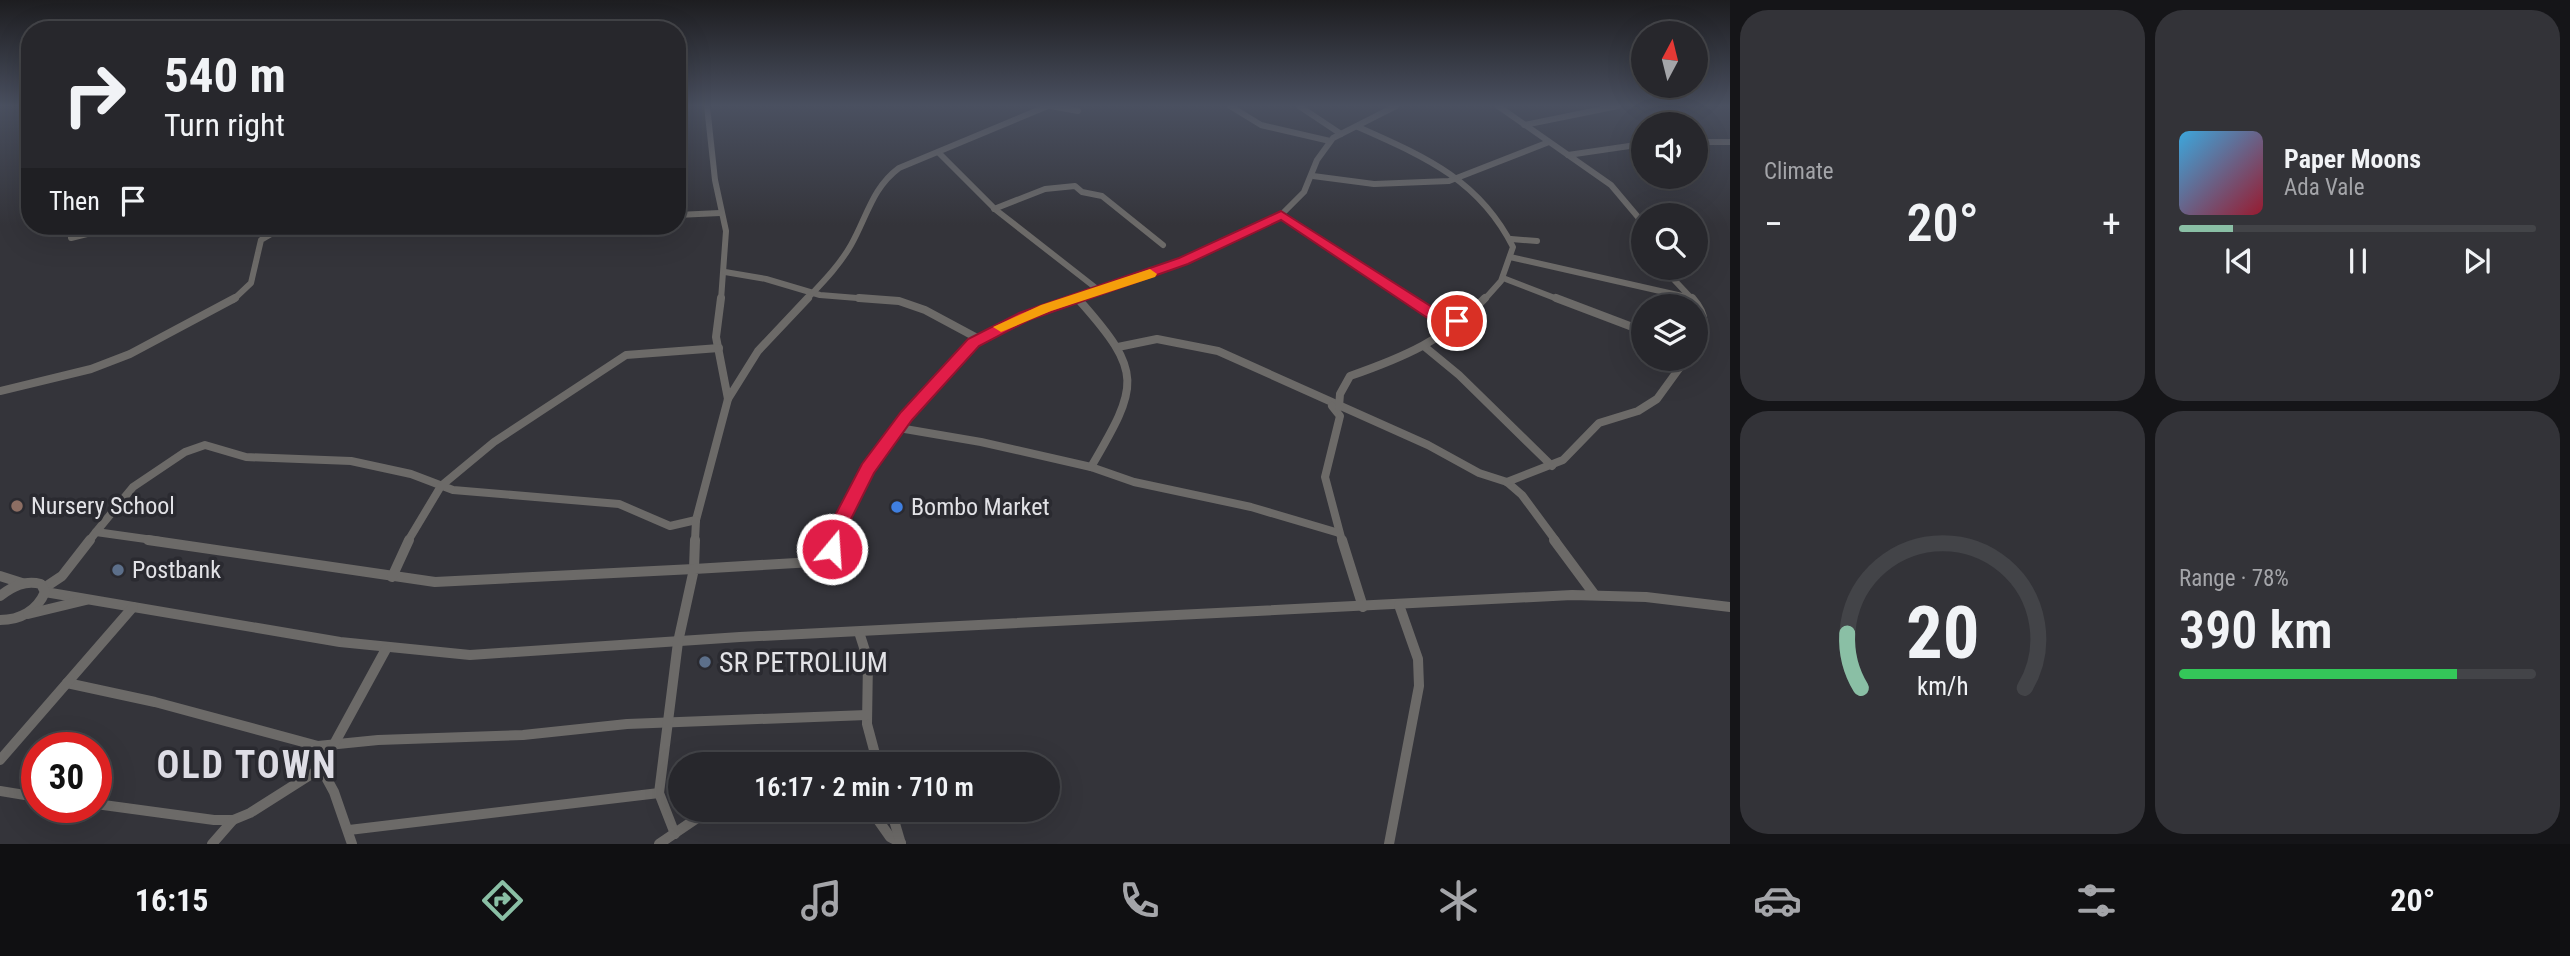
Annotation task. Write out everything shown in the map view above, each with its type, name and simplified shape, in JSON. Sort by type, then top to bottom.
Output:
[{"type":"street","points":[[712,145],[720,213],[726,231],[725,272],[717,321],[727,399]]},
{"type":"street","points":[[675,834],[659,793],[678,642],[685,621],[688,587],[694,569],[696,520],[727,399],[763,345],[814,293],[847,251],[865,209],[884,179],[899,168],[957,145]]},
{"type":"street","points":[[96,532],[392,577],[455,582],[830,561],[837,529],[856,488],[898,428],[963,352],[979,339],[1024,317],[1079,300],[1183,261],[1281,215],[1296,203],[1313,176],[1317,160],[1327,145]]},
{"type":"street","points":[[1363,607],[1324,475],[1336,441],[1336,409],[1340,394],[1350,376],[1391,363],[1425,347],[1462,321],[1485,301],[1503,278],[1513,247],[1511,239],[1459,178],[1398,145]]},
{"type":"street","points":[[1313,176],[1374,184],[1459,178],[1541,145]]},
{"type":"street","points":[[1554,145],[1622,194],[1631,206]]},
{"type":"street","points":[[1568,155],[1631,146]]},
{"type":"street","points":[[939,153],[994,209],[1101,292]]},
{"type":"street","points":[[994,209],[1045,189],[1075,186],[1082,192],[1102,196],[1108,206],[1119,210],[1163,245]]},
{"type":"street","points":[[686,215],[720,213]]},
{"type":"street","points":[[1281,215],[1432,314],[1462,321]]},
{"type":"street","points":[[71,238],[83,235]]},
{"type":"street","points":[[0,391],[91,369],[130,354],[234,299],[251,283],[261,240],[270,235]]},
{"type":"street","points":[[1511,239],[1537,242]]},
{"type":"street","points":[[1510,257],[1673,294]]},
{"type":"street","points":[[725,272],[766,279],[814,293],[899,301],[925,310],[979,339]]},
{"type":"street","points":[[1503,278],[1631,326]]},
{"type":"street","points":[[1674,280],[1687,294]]},
{"type":"street","points":[[1079,300],[1118,347],[1130,371],[1131,389],[1091,467]]},
{"type":"street","points":[[1118,347],[1157,339],[1204,347],[1233,356],[1336,409],[1427,445],[1479,473],[1507,482],[1522,495],[1594,594]]},
{"type":"street","points":[[1425,347],[1459,375],[1552,466]]},
{"type":"street","points":[[392,577],[413,531],[441,486],[494,442],[565,398],[626,355],[719,348]]},
{"type":"street","points":[[1507,482],[1552,466],[1575,449],[1599,423],[1638,411],[1657,399],[1677,371]]},
{"type":"street","points":[[898,428],[964,438],[1091,467],[1134,482],[1251,508],[1339,533]]},
{"type":"street","points":[[26,614],[39,604],[45,590],[62,576],[122,498],[141,481],[185,452],[205,445],[246,457],[351,461],[411,474],[453,490],[619,503],[670,526],[696,520]]},
{"type":"street","points":[[0,576],[22,583],[36,582],[45,590],[86,600],[386,649],[470,655],[1594,594],[1684,600],[1730,607]]},
{"type":"street","points":[[0,596],[22,583]]},
{"type":"street","points":[[3,622],[86,600]]},
{"type":"street","points":[[1389,844],[1419,686],[1418,659],[1399,605]]},
{"type":"street","points":[[0,760],[133,607]]},
{"type":"street","points":[[859,632],[868,660],[867,715],[875,752]]},
{"type":"street","points":[[112,806],[214,821],[233,820],[250,813],[321,768],[386,649]]},
{"type":"street","points":[[67,683],[263,729],[299,743],[335,746],[378,740],[523,735],[627,724],[867,715]]},
{"type":"street","points":[[321,768],[349,830],[352,844]]},
{"type":"street","points":[[0,791],[21,794]]},
{"type":"street","points":[[349,830],[659,793]]},
{"type":"street","points":[[212,844],[233,820]]},
{"type":"street","points":[[659,844],[692,822]]},
{"type":"street","points":[[879,822],[890,837],[901,844]]},
{"type":"street","points":[[895,822],[901,844]]},
{"type":"slow traffic","points":[[1001,327],[1046,308],[1079,300],[1150,274]]},
{"type":"place","name":"Nursery School","points":[[17,506]]},
{"type":"place","name":"Bombo Market","points":[[897,507]]},
{"type":"place","name":"Postbank","points":[[118,570]]},
{"type":"place","name":"SR PETROLIUM","points":[[705,662]]},
{"type":"district","name":"OLD TOWN","points":[[247,765]]},
{"type":"route","points":[[832,549],[837,529],[868,469],[907,416],[974,342],[986,334],[1046,308],[1079,300],[1183,261],[1281,215],[1432,314],[1457,321]]}]
